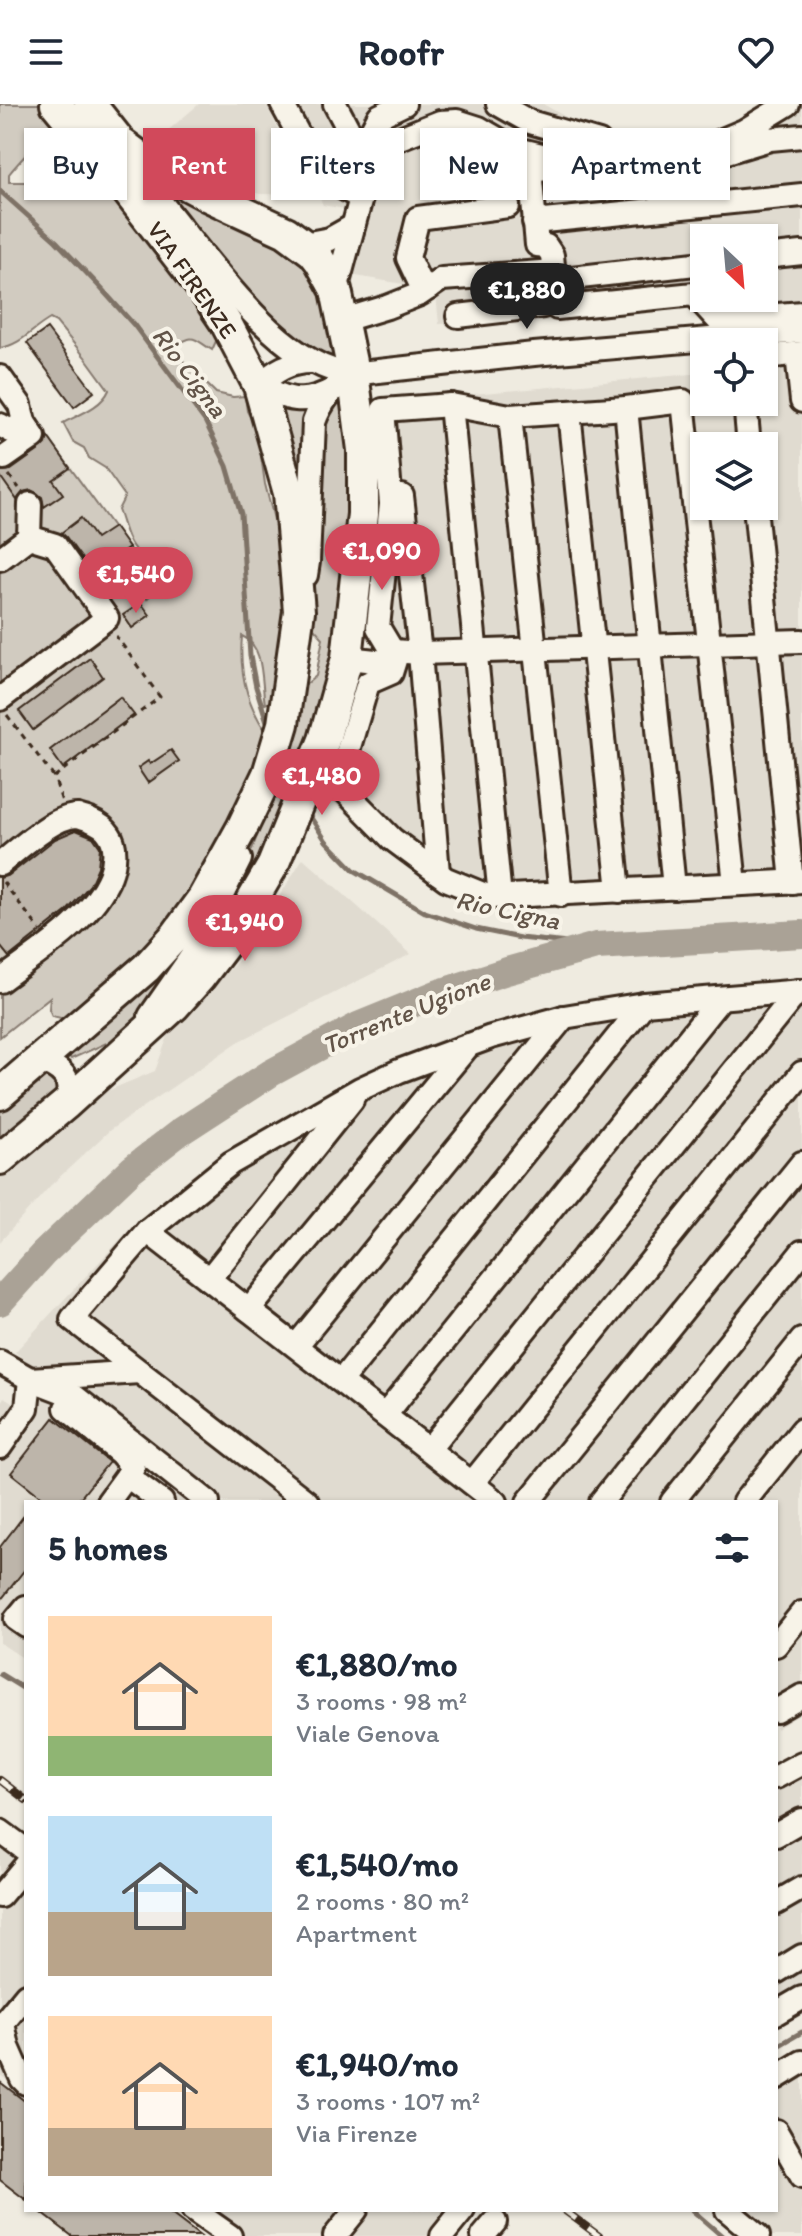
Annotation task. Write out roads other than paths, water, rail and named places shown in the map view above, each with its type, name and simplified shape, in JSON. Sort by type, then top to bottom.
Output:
[{"type":"main road","name":"VIA FIRENZE","points":[[56,104],[84,128]]},
{"type":"main road","name":"VIA FIRENZE","points":[[90,104],[104,128]]},
{"type":"main road","name":"VIA FIRENZE","points":[[0,1159],[174,1006],[214,960],[246,914],[273,865],[307,784],[334,711],[347,658],[363,514],[363,450],[348,378],[344,320],[336,290],[320,261],[304,244],[286,232],[165,173],[127,164]]},
{"type":"main road","name":"VIA FIRENZE","points":[[0,1094],[133,981],[182,928],[216,877],[265,782],[278,741],[291,677],[299,611],[291,505],[259,386],[226,323],[127,168]]},
{"type":"street","points":[[282,104],[295,128]]},
{"type":"street","points":[[335,104],[347,128]]},
{"type":"street","points":[[373,128],[379,116],[404,104]]},
{"type":"street","points":[[498,104],[530,122],[553,128]]},
{"type":"street","points":[[404,136],[440,122],[457,121],[479,128],[513,148],[554,159],[605,164],[638,162],[706,147],[744,131],[788,104]]},
{"type":"street","points":[[802,136],[770,139],[697,161],[613,173],[535,169],[531,180],[537,245],[546,246],[552,255],[557,308],[694,294],[718,320],[802,313]]},
{"type":"street","name":"VIA FIRENZE","points":[[127,167],[242,304],[313,362],[348,378],[322,403],[313,428],[308,562],[299,611]]},
{"type":"street","points":[[534,222],[802,195]]},
{"type":"street","points":[[336,290],[360,200]]},
{"type":"street","points":[[429,288],[419,281],[408,258],[418,218],[508,206]]},
{"type":"street","points":[[304,244],[330,239],[353,226]]},
{"type":"street","points":[[778,256],[802,253]]},
{"type":"street","points":[[554,280],[690,265]]},
{"type":"street","points":[[344,320],[420,294],[442,279],[541,272],[543,306],[458,316]]},
{"type":"street","points":[[313,362],[296,362],[286,366],[259,386],[286,398],[302,400],[317,398],[348,378],[534,354],[802,331]]},
{"type":"street","points":[[778,356],[800,354],[802,401]]},
{"type":"street","points":[[0,377],[20,405],[24,422],[34,437],[6,466]]},
{"type":"street","points":[[735,884],[683,401],[510,416],[451,405],[383,410],[391,504],[378,627],[396,657],[391,673],[368,683],[338,784],[392,839],[446,879],[490,897],[797,881],[756,520]]},
{"type":"street","points":[[451,405],[500,897]]},
{"type":"street","points":[[391,408],[420,653],[438,873]]},
{"type":"street","points":[[626,408],[674,888]]},
{"type":"street","points":[[569,412],[619,891]]},
{"type":"street","points":[[510,416],[561,895]]},
{"type":"street","points":[[0,425],[11,431],[24,422]]},
{"type":"street","points":[[29,537],[30,504]]},
{"type":"street","points":[[0,559],[29,537]]},
{"type":"street","points":[[0,702],[105,619],[55,545],[29,537]]},
{"type":"street","points":[[393,651],[420,653],[802,641]]},
{"type":"street","points":[[347,658],[385,662],[393,651]]},
{"type":"street","name":"VIA FIRENZE","points":[[130,1047],[203,936],[250,838],[265,782]]},
{"type":"street","points":[[0,864],[52,824],[77,816],[96,822],[111,837],[114,859],[110,877],[87,912],[0,981]]},
{"type":"street","points":[[304,1500],[72,1319],[147,1231],[231,1163],[360,1089],[470,1044],[564,1017],[644,1004],[800,991]]},
{"type":"street","points":[[429,1449],[800,991]]},
{"type":"street","points":[[385,1415],[721,998]]},
{"type":"street","points":[[341,1381],[644,1004]]},
{"type":"street","points":[[296,1346],[564,1017]]},
{"type":"street","points":[[249,1310],[470,1044]]},
{"type":"street","points":[[40,1061],[54,1066],[67,1079],[66,1104]]},
{"type":"street","points":[[472,1483],[802,1073]]},
{"type":"street","points":[[209,1279],[360,1089]]},
{"type":"street","points":[[530,1500],[802,1163]]},
{"type":"street","points":[[147,1231],[493,1500]]},
{"type":"street","points":[[603,1500],[802,1252]]},
{"type":"street","points":[[674,1500],[802,1340]]},
{"type":"street","points":[[1,1362],[30,1379],[120,1453],[133,1468],[109,1500]]},
{"type":"street","points":[[30,1379],[140,1372]]},
{"type":"street","points":[[0,1447],[27,1408],[30,1379]]},
{"type":"street","points":[[30,1379],[74,1396],[205,1500]]},
{"type":"street","points":[[746,1500],[802,1430]]},
{"type":"street","points":[[127,1476],[159,1500]]},
{"type":"street","points":[[24,1609],[16,1619],[24,1625]]},
{"type":"street","points":[[778,1643],[802,1613]]},
{"type":"street","points":[[778,1710],[802,1696]]},
{"type":"street","points":[[778,1776],[802,1763]]},
{"type":"street","points":[[778,1834],[802,1820]]},
{"type":"street","points":[[0,1831],[24,1849]]},
{"type":"street","points":[[0,1896],[24,1867]]},
{"type":"street","points":[[778,1902],[802,1888]]},
{"type":"street","points":[[778,1971],[802,1956]]},
{"type":"street","points":[[24,1997],[2,2022],[8,2047],[24,2081]]},
{"type":"street","points":[[778,2012],[802,1998]]},
{"type":"street","points":[[778,2077],[802,2063]]},
{"type":"street","points":[[778,2134],[802,2176]]},
{"type":"street","points":[[196,2212],[230,2236]]},
{"type":"street","points":[[335,2236],[354,2212]]},
{"type":"street","points":[[442,2236],[461,2212]]},
{"type":"waterway","name":"Rio Cigna","points":[[0,191],[56,241],[134,325],[205,421],[227,466],[241,514],[250,656],[269,728]]},
{"type":"waterway","name":"Rio Cigna","points":[[283,764],[292,788]]},
{"type":"waterway","name":"Rio Cigna","points":[[306,810],[326,841],[354,870],[425,912],[476,929],[520,938],[596,946]]},
{"type":"waterway","name":"Torrente Ugione","points":[[0,1302],[43,1254],[132,1169],[180,1132],[271,1073],[358,1026],[439,993],[596,946],[802,934]]},
{"type":"waterway","points":[[0,1674],[24,1689]]},
{"type":"waterway","points":[[778,2046],[802,2032]]},
{"type":"waterway","points":[[694,2212],[722,2236]]},
{"type":"railway","points":[[0,1780],[24,1798]]},
{"type":"railway","points":[[567,2212],[599,2236]]}]
